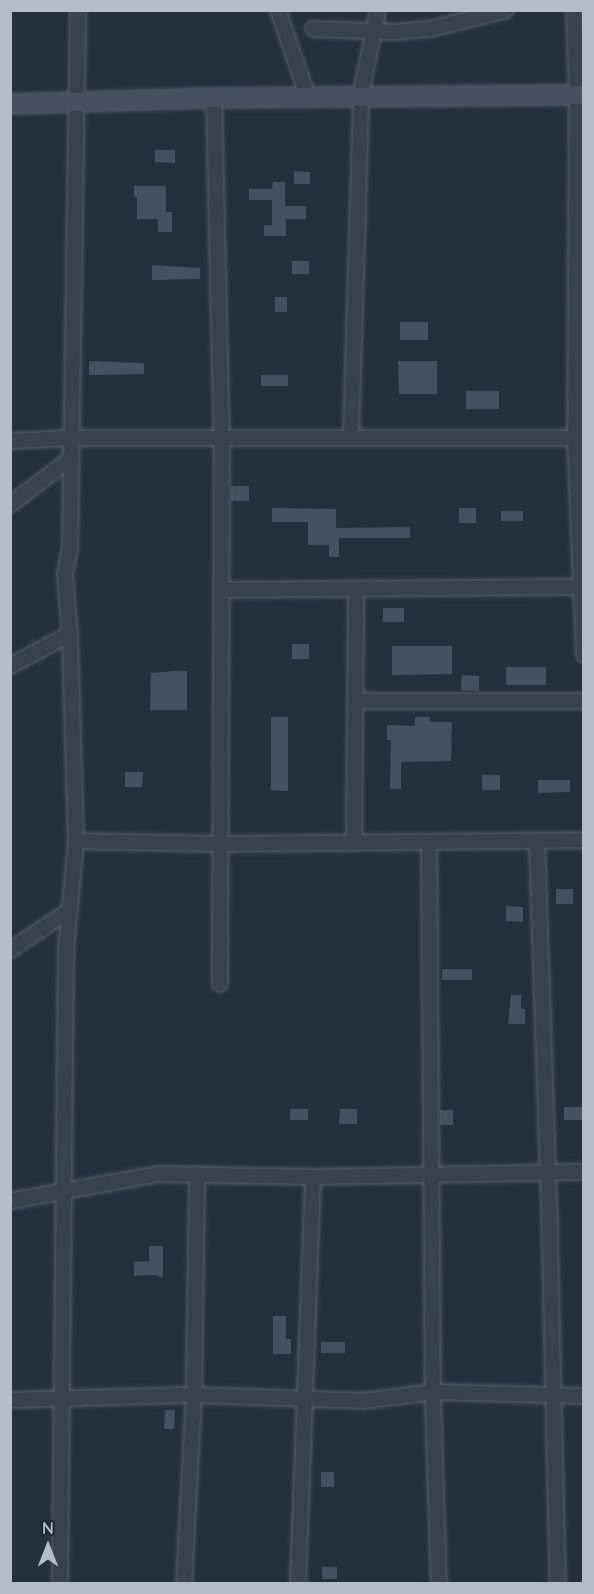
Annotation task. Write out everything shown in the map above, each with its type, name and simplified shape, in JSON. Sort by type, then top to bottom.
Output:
[{"type":"street","points":[[60,1584],[66,1189],[66,949],[76,841],[70,634],[65,574],[70,548],[78,10]]},
{"type":"street","points":[[278,10],[308,97]]},
{"type":"street","points":[[351,438],[361,97],[378,10]]},
{"type":"street","points":[[574,10],[580,95],[579,438],[584,655]]},
{"type":"street","points":[[313,29],[372,32],[430,29],[499,11]]},
{"type":"street","points":[[10,104],[214,98],[580,95]]},
{"type":"street","points":[[214,98],[222,438],[220,984]]},
{"type":"street","points":[[10,441],[71,438],[579,438]]},
{"type":"street","points":[[10,505],[71,458]]},
{"type":"street","points":[[222,590],[582,587]]},
{"type":"street","points":[[354,843],[356,589]]},
{"type":"street","points":[[10,666],[70,634]]},
{"type":"street","points":[[355,701],[584,700]]},
{"type":"street","points":[[76,841],[221,844],[584,840]]},
{"type":"street","points":[[429,842],[433,1392],[439,1584]]},
{"type":"street","points":[[537,842],[558,1584]]},
{"type":"street","points":[[10,950],[69,911]]},
{"type":"street","points":[[10,1201],[158,1174],[313,1177],[584,1172]]},
{"type":"street","points":[[184,1584],[194,1395],[197,1174]]},
{"type":"street","points":[[298,1584],[313,1177]]},
{"type":"street","points":[[10,1400],[194,1395],[362,1401],[433,1392],[584,1396]]},
{"type":"building","points":[[155,150],[175,150],[175,163],[155,162]]},
{"type":"building","points":[[294,171],[310,172],[310,184],[294,184]]},
{"type":"building","points":[[273,182],[285,182],[285,206],[306,206],[306,219],[286,219],[286,236],[264,236],[264,225],[272,225],[272,200],[249,200],[249,189],[272,189]]},
{"type":"building","points":[[134,186],[166,186],[166,212],[172,212],[172,232],[158,232],[158,219],[137,219],[137,197],[134,197]]},
{"type":"building","points":[[292,261],[309,261],[309,274],[292,274]]},
{"type":"building","points":[[152,265],[200,268],[200,279],[152,280]]},
{"type":"building","points":[[275,297],[287,297],[287,312],[275,312]]},
{"type":"building","points":[[400,322],[428,322],[428,340],[400,340]]},
{"type":"building","points":[[89,361],[144,363],[144,374],[89,375]]},
{"type":"building","points":[[398,361],[437,361],[437,394],[399,394]]},
{"type":"building","points":[[261,375],[288,375],[288,386],[261,386]]},
{"type":"building","points":[[466,391],[499,391],[499,409],[466,409]]},
{"type":"building","points":[[231,486],[249,486],[249,501],[231,501]]},
{"type":"building","points":[[272,508],[336,509],[336,528],[410,527],[410,538],[339,538],[339,557],[329,557],[329,545],[308,545],[308,522],[272,522]]},
{"type":"building","points":[[459,508],[476,508],[476,523],[459,523]]},
{"type":"building","points":[[501,511],[523,511],[523,521],[501,521]]},
{"type":"building","points":[[383,608],[404,608],[404,622],[383,622]]},
{"type":"building","points":[[292,644],[309,644],[309,659],[292,659]]},
{"type":"building","points":[[392,646],[452,646],[452,674],[392,675]]},
{"type":"building","points":[[506,667],[546,667],[546,685],[506,685]]},
{"type":"building","points":[[187,671],[187,710],[150,710],[151,673]]},
{"type":"building","points":[[462,675],[479,676],[479,691],[461,690]]},
{"type":"building","points":[[271,717],[288,717],[288,791],[271,790]]},
{"type":"building","points":[[415,717],[430,717],[430,722],[452,722],[451,761],[401,762],[401,789],[390,789],[391,740],[387,740],[387,725],[415,726]]},
{"type":"building","points":[[125,772],[143,772],[142,787],[125,787]]},
{"type":"building","points":[[482,775],[500,775],[500,790],[482,790]]},
{"type":"building","points":[[538,780],[570,780],[570,792],[538,793]]},
{"type":"building","points":[[556,889],[573,889],[573,904],[556,904]]},
{"type":"building","points":[[506,906],[523,907],[523,922],[506,921]]},
{"type":"building","points":[[442,969],[472,969],[472,980],[442,980]]},
{"type":"building","points":[[511,995],[521,995],[521,1009],[525,1009],[525,1024],[508,1024]]},
{"type":"building","points":[[564,1107],[584,1107],[584,1120],[564,1120]]},
{"type":"building","points":[[290,1109],[308,1109],[308,1120],[290,1120]]},
{"type":"building","points":[[340,1109],[357,1109],[357,1124],[339,1124]]},
{"type":"building","points":[[440,1110],[453,1110],[453,1125],[440,1125]]},
{"type":"building","points":[[149,1246],[163,1246],[163,1278],[155,1275],[134,1276],[134,1262],[149,1261]]},
{"type":"building","points":[[273,1316],[286,1316],[286,1339],[291,1339],[291,1354],[273,1354]]},
{"type":"building","points":[[321,1342],[345,1342],[345,1353],[321,1353]]},
{"type":"building","points":[[165,1410],[175,1410],[174,1429],[164,1429]]},
{"type":"building","points":[[321,1472],[334,1472],[334,1487],[321,1487]]},
{"type":"building","points":[[322,1567],[337,1567],[337,1579],[322,1579]]}]
